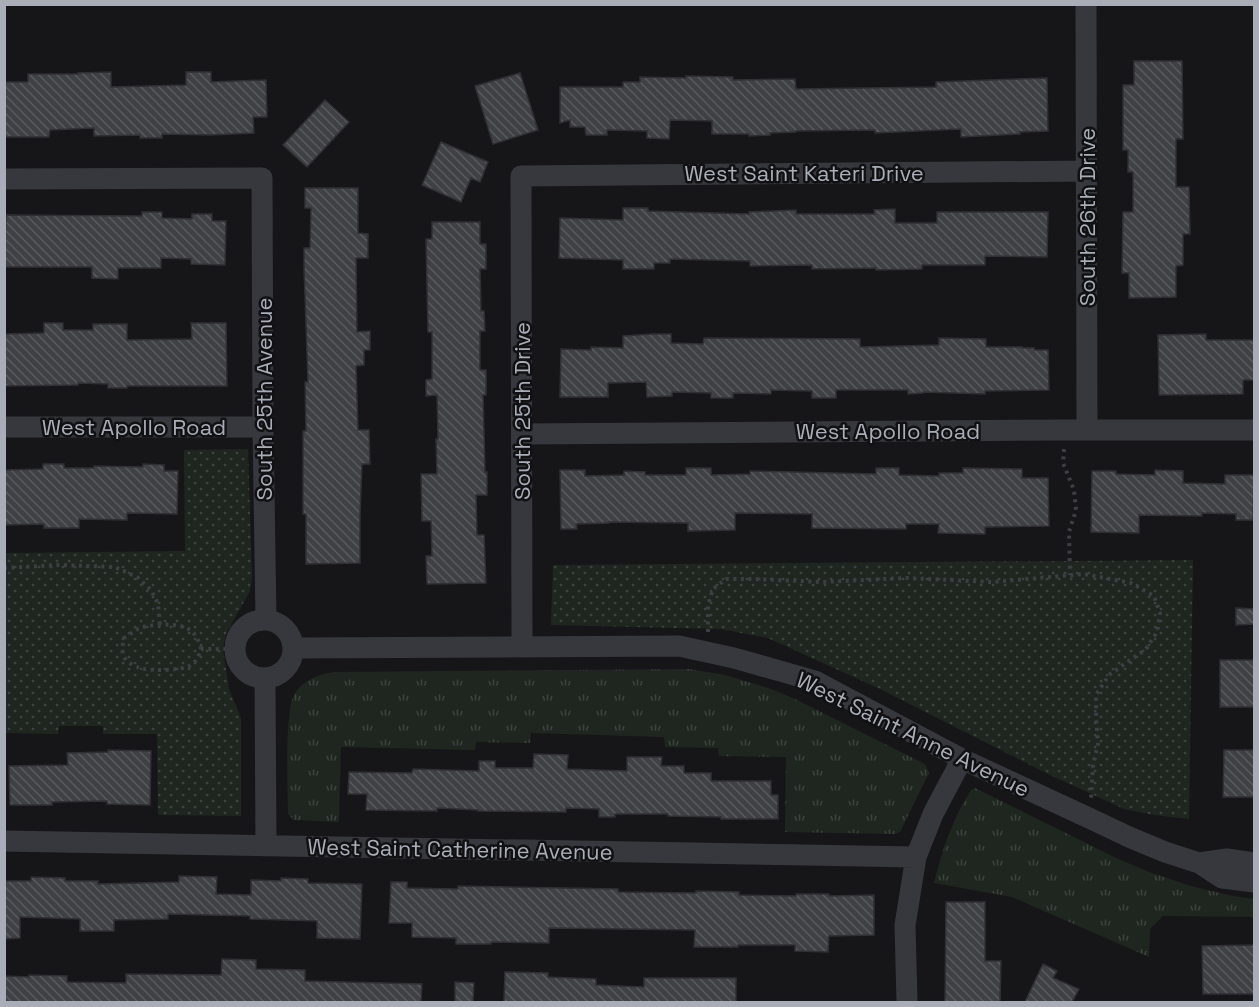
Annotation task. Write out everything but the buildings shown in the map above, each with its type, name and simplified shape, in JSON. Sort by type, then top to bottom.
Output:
[{"type":"street","name":"South 26th Drive","points":[[1086,4],[1087,430]]},
{"type":"street","name":"West Saint Kateri Drive","points":[[521,176],[1087,171]]},
{"type":"street","name":"South 25th Drive","points":[[521,176],[522,647]]},
{"type":"street","name":"South 25th Avenue","points":[[4,179],[262,178],[266,619]]},
{"type":"street","name":"West Apollo Road","points":[[4,427],[263,427]]},
{"type":"street","name":"West Apollo Road","points":[[522,435],[1254,430]]},
{"type":"street","points":[[266,619],[284,627],[291,636],[293,648],[291,659],[285,669],[265,678],[253,676],[244,670],[237,661],[234,649],[236,638],[242,628],[252,622],[266,619]]},
{"type":"street","name":"West Saint Anne Avenue","points":[[293,648],[679,646],[734,658],[815,681],[962,759],[1138,841],[1199,863],[1222,878],[1254,882]]},
{"type":"street","points":[[265,678],[266,846]]},
{"type":"street","points":[[907,1002],[905,925],[916,857],[933,814],[962,759]]},
{"type":"street","name":"West Saint Catherine Avenue","points":[[4,842],[916,857]]},
{"type":"street","name":"West Saint Anne Avenue","points":[[1199,863],[1227,859],[1254,863]]},
{"type":"path","points":[[1065,430],[1063,463],[1074,490],[1076,510],[1069,532],[1070,575]]},
{"type":"path","points":[[4,568],[59,565],[115,567],[137,577],[151,590],[159,604],[160,625]]},
{"type":"path","points":[[708,652],[708,605],[713,589],[726,579],[821,582],[907,578],[992,582],[1084,574],[1131,583],[1154,596],[1160,613],[1157,632],[1146,649],[1109,675],[1096,695],[1098,744],[1093,765],[1089,818]]},
{"type":"path","points":[[156,625],[185,627],[195,634],[201,649],[196,661],[189,667],[177,670],[142,669],[130,663],[123,656],[124,638],[137,629],[156,625]]},
{"type":"path","points":[[201,649],[234,649]]},
{"type":"green space","points":[[248,449],[252,577],[250,591],[226,634],[223,649],[229,689],[241,718],[241,816],[158,815],[157,734],[103,734],[103,726],[59,726],[58,734],[5,733],[5,553],[185,551],[184,450]]},
{"type":"green space","points":[[1193,560],[1189,819],[1124,809],[1048,774],[880,689],[768,638],[720,629],[551,625],[553,565]]},
{"type":"green space","points":[[689,669],[725,675],[771,689],[925,764],[929,773],[900,832],[895,834],[785,832],[786,757],[719,756],[718,748],[665,747],[664,737],[531,733],[530,743],[476,742],[475,750],[341,747],[339,822],[294,820],[288,814],[289,716],[295,693],[307,681],[317,676],[334,672]]},
{"type":"green space","points":[[975,788],[1149,872],[1191,886],[1254,899],[1254,917],[1163,916],[1150,929],[1149,957],[1012,897],[934,883],[953,823],[971,790]]}]
